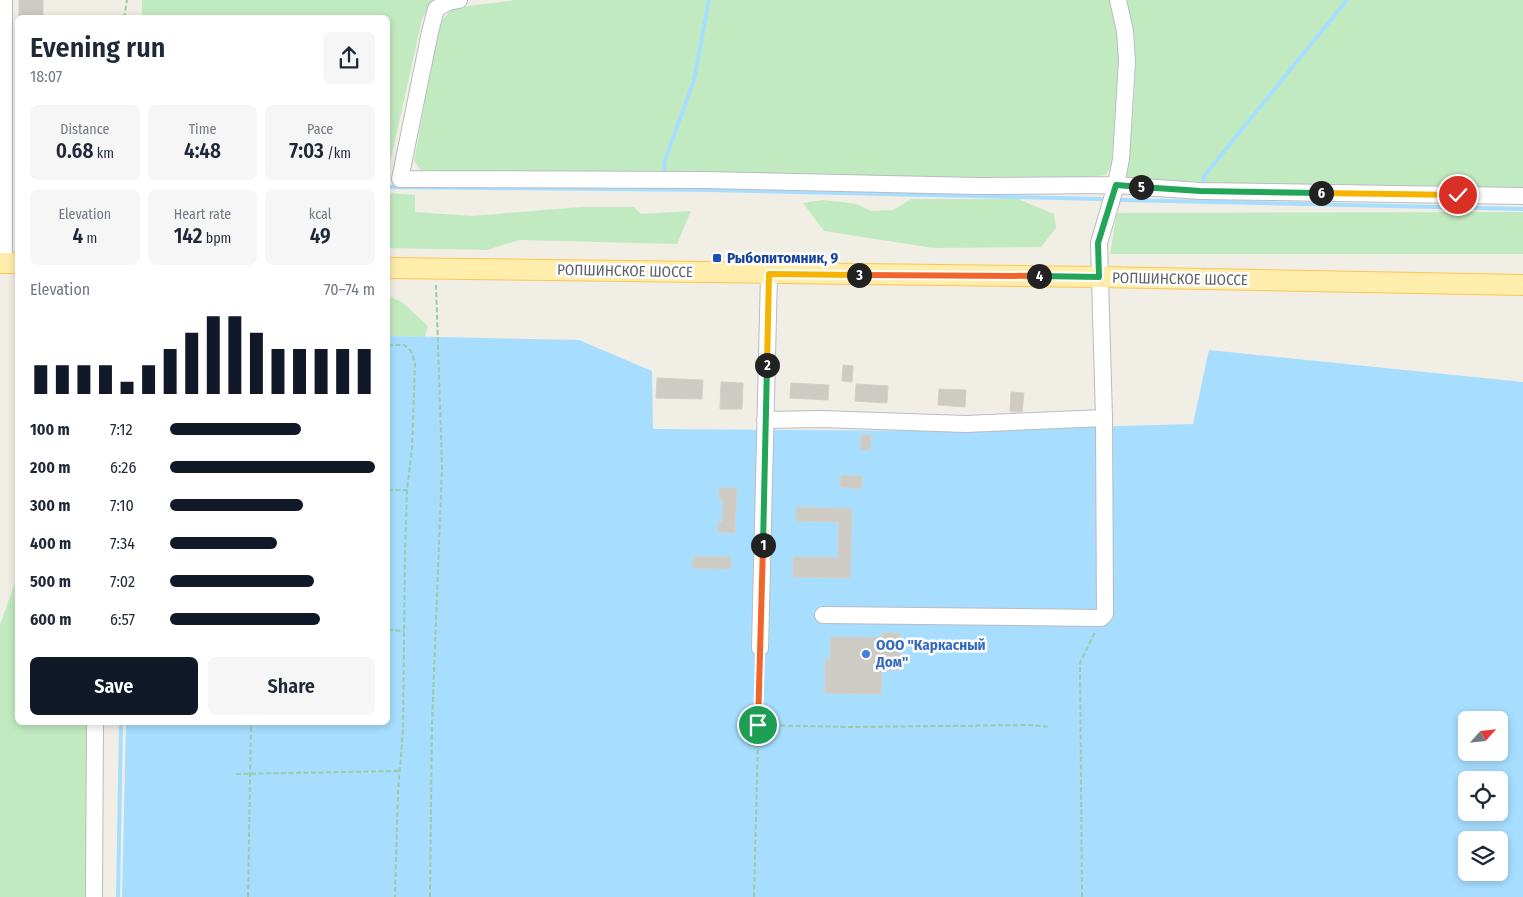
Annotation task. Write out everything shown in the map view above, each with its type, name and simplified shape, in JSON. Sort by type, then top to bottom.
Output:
[{"type":"main road","name":"РОПШИНСКОЕ ШОССЕ","points":[[390,268],[1099,277],[1523,285]]},
{"type":"street","points":[[4,0],[7,263]]},
{"type":"street","points":[[459,0],[448,2],[436,9],[400,179],[703,180],[977,186],[1116,185],[1200,191],[1523,196]]},
{"type":"street","points":[[823,615],[1101,618],[1105,614],[1104,418],[1098,243],[1116,185],[1121,159],[1127,62],[1125,31],[1118,0]]},
{"type":"street","points":[[760,648],[769,274]]},
{"type":"street","points":[[765,420],[821,419],[966,424],[1104,418]]},
{"type":"street","points":[[94,897],[95,725]]},
{"type":"path","points":[[124,15],[127,0]]},
{"type":"path","points":[[430,897],[432,723],[442,467],[435,268]]},
{"type":"path","points":[[390,345],[404,345],[411,352],[415,364],[412,449],[408,490],[403,730],[395,897]]},
{"type":"path","points":[[390,490],[408,490]]},
{"type":"path","points":[[1082,897],[1080,663],[1101,618]]},
{"type":"path","points":[[390,630],[404,631]]},
{"type":"path","points":[[754,897],[760,648]]},
{"type":"path","points":[[248,897],[251,725]]},
{"type":"path","points":[[758,725],[842,727],[1030,725],[1050,727]]},
{"type":"path","points":[[236,774],[400,771]]},
{"type":"green space","points":[[142,0],[433,0],[422,19],[390,163],[390,15],[142,15]]},
{"type":"green space","points":[[515,0],[1112,0],[1119,32],[1121,68],[1111,166],[1106,175],[1079,178],[964,179],[524,174],[421,170],[414,161],[439,24],[453,8]]},
{"type":"green space","points":[[1126,0],[1523,0],[1523,188],[1324,186],[1168,181],[1126,177],[1134,106],[1135,51]]},
{"type":"green space","points":[[390,193],[415,195],[415,212],[472,216],[581,207],[634,207],[641,214],[691,211],[677,244],[519,240],[487,250],[390,248]]},
{"type":"green space","points":[[911,199],[1018,199],[1054,214],[1056,228],[1041,247],[933,248],[824,231],[803,203],[823,200],[857,204],[871,211],[893,210]]},
{"type":"green space","points":[[1523,212],[1523,254],[1110,254],[1117,213]]},
{"type":"green space","points":[[390,297],[402,302],[428,326],[425,337],[390,336]]},
{"type":"green space","points":[[15,583],[15,725],[89,725],[88,897],[0,897],[0,625]]},
{"type":"water","points":[[390,336],[579,340],[652,371],[653,429],[942,431],[1193,424],[1209,350],[1523,382],[1523,897],[122,897],[126,725],[390,725]]},
{"type":"building","points":[[19,0],[43,0],[43,15],[19,15]]},
{"type":"building","points":[[843,365],[853,366],[852,382],[842,381]]},
{"type":"building","points":[[657,378],[703,380],[702,399],[656,398]]},
{"type":"building","points":[[721,382],[743,383],[742,409],[720,409]]},
{"type":"building","points":[[791,383],[829,385],[828,400],[790,398]]},
{"type":"building","points":[[856,384],[888,386],[887,403],[855,401]]},
{"type":"building","points":[[939,389],[966,390],[965,407],[938,405]]},
{"type":"building","points":[[1011,392],[1024,393],[1022,412],[1010,411]]},
{"type":"building","points":[[861,435],[871,435],[870,450],[861,450]]},
{"type":"building","points":[[841,475],[862,476],[861,489],[840,487]]},
{"type":"building","points":[[719,488],[737,488],[735,533],[718,532],[718,522],[722,522],[723,499],[719,499]]},
{"type":"building","points":[[796,507],[852,509],[850,578],[793,577],[793,557],[838,558],[839,522],[796,521]]},
{"type":"building","points":[[693,557],[731,557],[730,569],[693,568]]},
{"type":"building","points":[[882,633],[900,633],[900,670],[882,670],[881,694],[825,693],[825,659],[830,660],[831,637],[882,638]]},
{"type":"waterway","points":[[665,171],[664,163],[694,80],[709,0]]},
{"type":"waterway","points":[[1203,185],[1204,176],[1347,0]]},
{"type":"waterway","points":[[390,187],[713,190],[1101,199]]},
{"type":"waterway","points":[[1122,200],[1523,209]]},
{"type":"waterway","points":[[118,897],[121,725]]},
{"type":"place","name":"Рыбопитомник, 9","points":[[717,258]]},
{"type":"place","name":"ООО \"Каркасный Дом\"","points":[[866,654]]},
{"type":"route","points":[[758,725],[769,274],[1099,277],[1098,243],[1116,185],[1200,191],[1458,195]]}]
